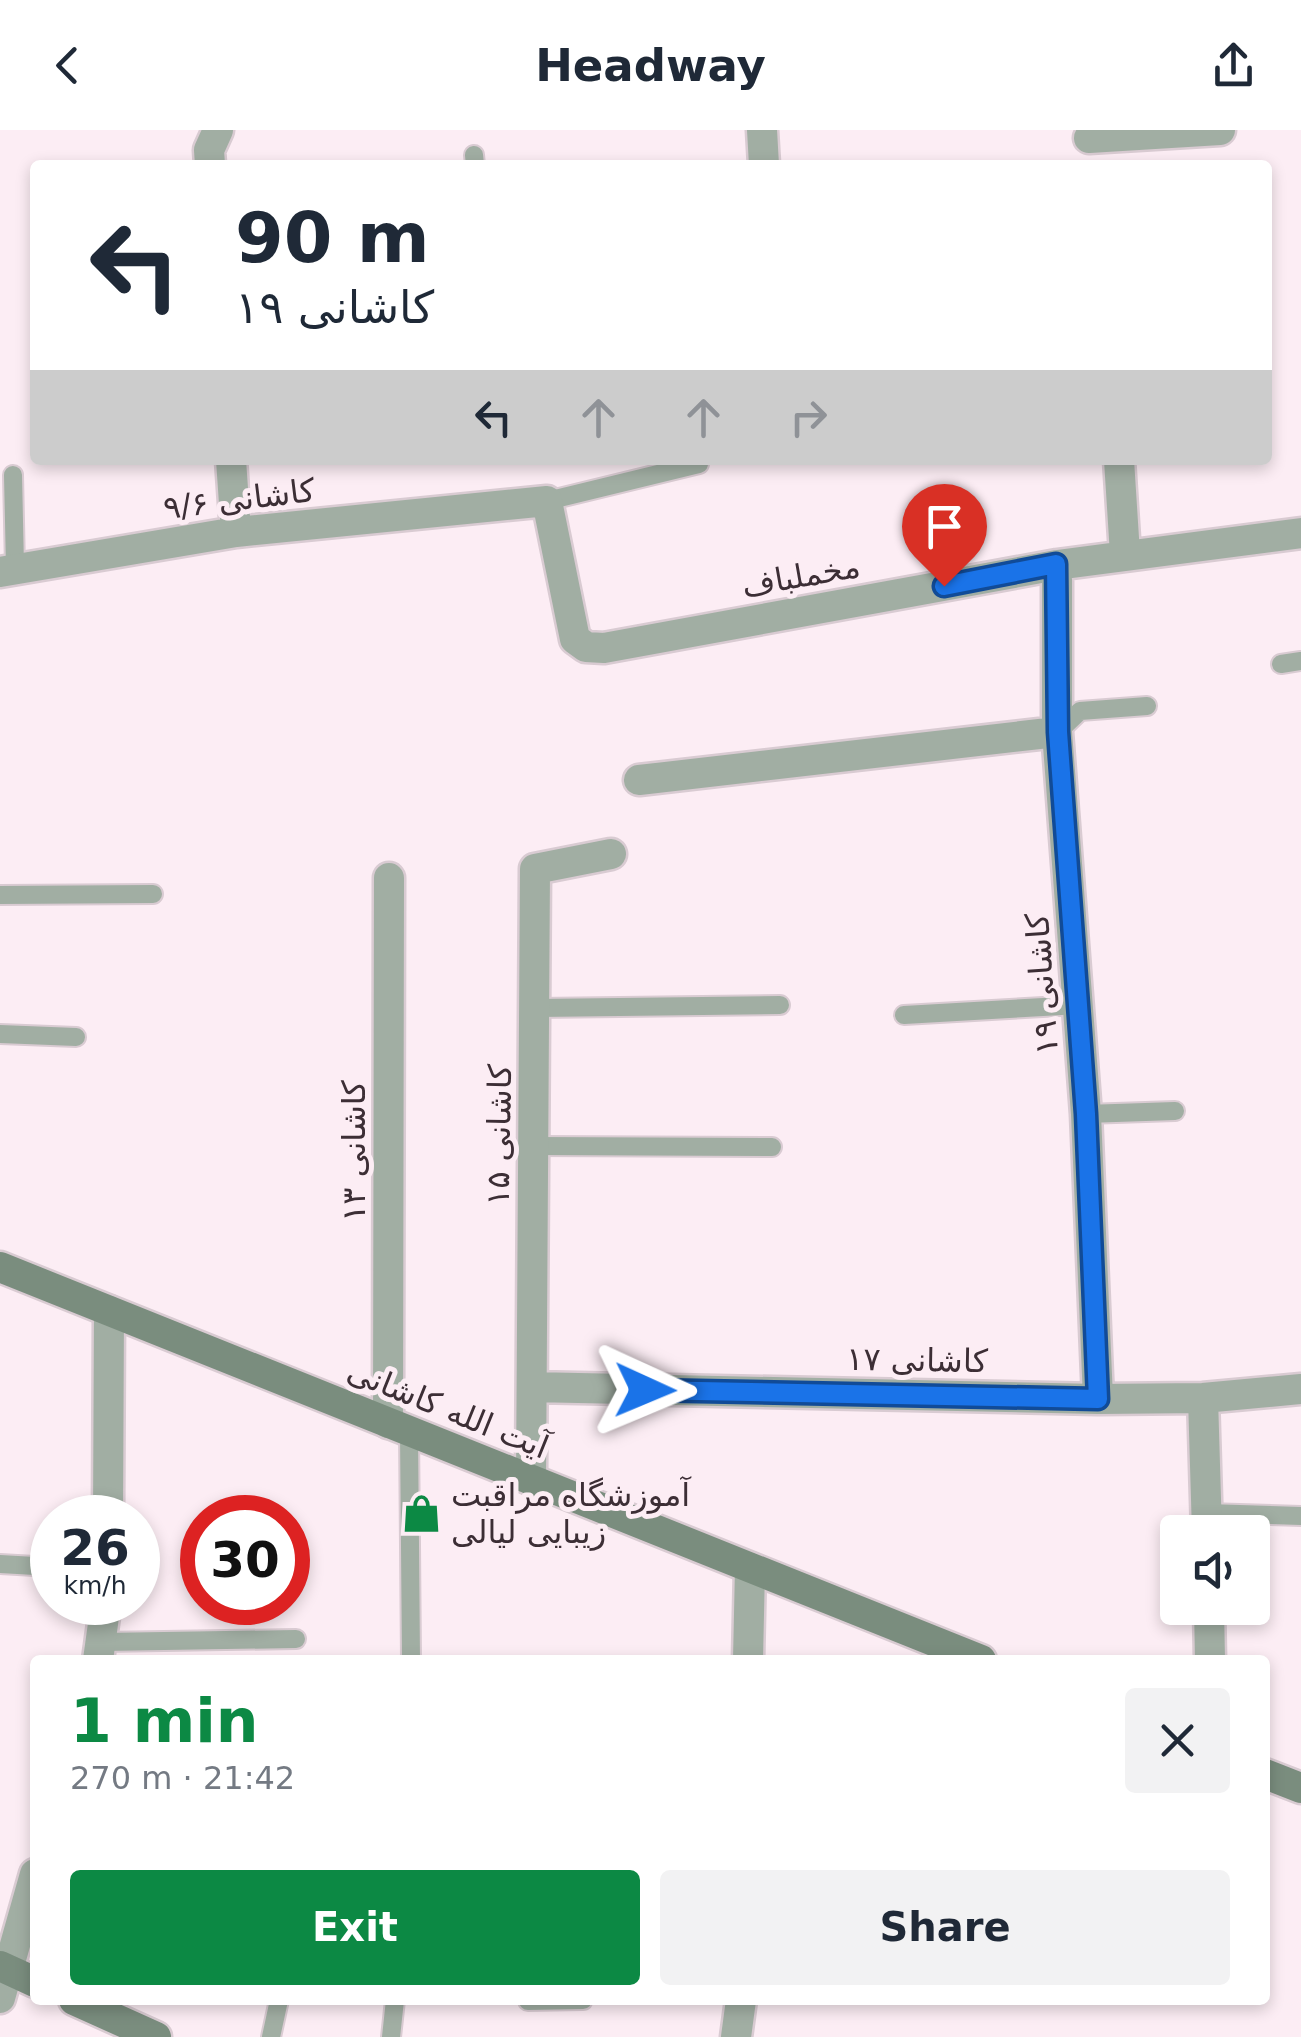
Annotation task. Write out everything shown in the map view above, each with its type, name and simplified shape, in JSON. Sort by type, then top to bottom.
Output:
[{"type":"main road","name":"آیت الله کاشانی","points":[[0,1268],[968,1655]]},
{"type":"main road","points":[[1270,1776],[1301,1788]]},
{"type":"main road","points":[[85,2005],[156,2037]]},
{"type":"street","points":[[210,160],[209,150],[218,130]]},
{"type":"street","points":[[762,130],[764,160]]},
{"type":"street","points":[[1089,144],[1220,130]]},
{"type":"street","points":[[231,465],[236,532]]},
{"type":"street","points":[[1119,465],[1125,554]]},
{"type":"street","name":"کاشانی ۹/۶","points":[[8,570],[236,532],[548,501]]},
{"type":"street","name":"مخملباف","points":[[548,501],[576,639],[586,646],[604,648],[1056,564],[1301,533]]},
{"type":"street","name":"کاشانی ۱۹","points":[[1056,564],[1058,732],[1086,1114],[1098,1399]]},
{"type":"street","points":[[639,780],[1058,732]]},
{"type":"street","name":"کاشانی ۱۵","points":[[532,1480],[535,869],[611,854]]},
{"type":"street","name":"کاشانی ۱۳","points":[[389,878],[398,1427]]},
{"type":"street","points":[[108,1495],[109,1311]]},
{"type":"street","name":"کاشانی ۱۷","points":[[532,1388],[1098,1399],[1203,1398],[1301,1388]]},
{"type":"street","points":[[1203,1398],[1207,1515]]},
{"type":"street","points":[[748,1655],[750,1568]]},
{"type":"street","points":[[100,1651],[103,1625]]},
{"type":"street","points":[[1209,1625],[1210,1655]]},
{"type":"street","points":[[11,1979],[30,1897]]},
{"type":"street","points":[[736,2037],[740,2005]]},
{"type":"lane","points":[[548,501],[695,465]]},
{"type":"lane","points":[[8,570],[13,475]]},
{"type":"lane","points":[[1282,664],[1301,661]]},
{"type":"lane","points":[[1058,732],[1080,711],[1148,706]]},
{"type":"lane","points":[[0,896],[153,894]]},
{"type":"lane","points":[[537,1008],[780,1005]]},
{"type":"lane","points":[[904,1015],[1079,1005]]},
{"type":"lane","points":[[0,1034],[76,1037]]},
{"type":"lane","points":[[1086,1114],[1174,1111]]},
{"type":"lane","points":[[533,1146],[772,1147]]},
{"type":"lane","points":[[398,1427],[412,1655]]},
{"type":"lane","points":[[1270,1518],[1301,1516]]},
{"type":"lane","points":[[0,1564],[30,1566]]},
{"type":"lane","points":[[100,1651],[296,1639]]},
{"type":"lane","points":[[271,2037],[279,2005]]},
{"type":"lane","points":[[391,2037],[394,2005]]},
{"type":"place","name":"آموزشگاه مراقبت زیبایی لیالی","points":[[421,1513]]},
{"type":"route","points":[[645,1390],[1098,1399],[1086,1114],[1058,732],[1056,564],[944,586]]}]
